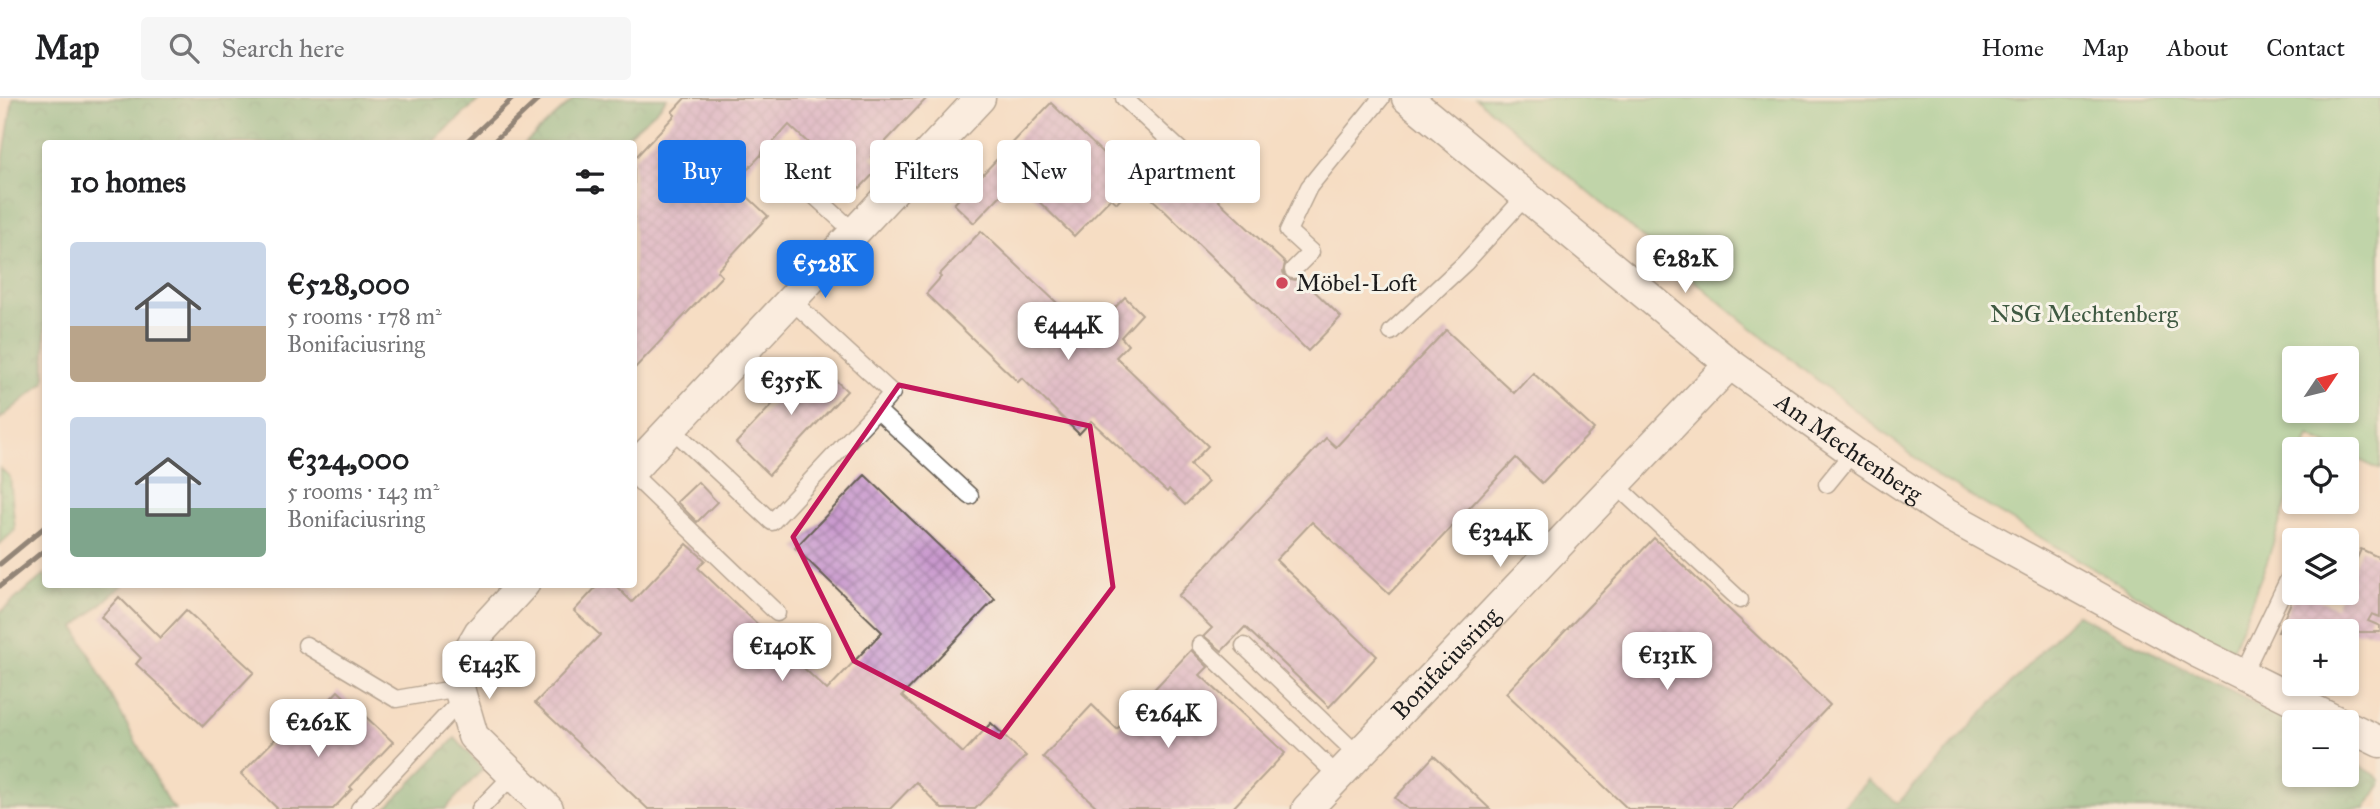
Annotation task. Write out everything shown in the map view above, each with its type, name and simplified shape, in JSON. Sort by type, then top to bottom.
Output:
[{"type":"street","points":[[637,465],[980,98]]},
{"type":"street","name":"Am Mechtenberg","points":[[1407,98],[1730,364],[1853,452],[1947,514],[2199,653],[2314,710]]},
{"type":"street","name":"Bonifaciusring","points":[[1307,809],[1730,364]]},
{"type":"street","points":[[520,588],[479,633],[465,657],[460,693],[473,736],[548,809]]},
{"type":"street","points":[[2359,732],[2380,742]]},
{"type":"lane","points":[[1124,98],[1169,140]]},
{"type":"lane","points":[[1293,270],[1311,252],[1288,230],[1309,187],[1381,98]]},
{"type":"lane","points":[[1391,332],[1465,263],[1525,197]]},
{"type":"lane","points":[[822,203],[854,232]]},
{"type":"lane","points":[[671,428],[772,522],[877,410],[892,393],[791,300]]},
{"type":"lane","points":[[877,410],[971,496]]},
{"type":"lane","points":[[1827,484],[1853,452]]},
{"type":"lane","points":[[637,480],[777,613]]},
{"type":"lane","points":[[1615,484],[1740,600]]},
{"type":"lane","points":[[2243,674],[2282,593]]},
{"type":"lane","points":[[306,645],[396,699],[460,693]]},
{"type":"lane","points":[[1200,645],[1338,776]]},
{"type":"lane","points":[[1244,646],[1358,754]]},
{"type":"lane","points":[[359,809],[460,693]]},
{"type":"lane","points":[[480,809],[513,775]]},
{"type":"highlighted area","points":[[899,385],[1090,426],[1113,587],[1000,737],[854,661],[793,537]]},
{"type":"green space","points":[[13,98],[481,98],[435,140],[42,140],[42,384],[0,419],[0,180]]},
{"type":"green space","points":[[575,98],[667,98],[622,140],[528,140]]},
{"type":"green space","name":"NSG Mechtenberg","points":[[1476,98],[2380,98],[2380,470],[2359,460],[2359,437],[2282,437],[2283,514],[2232,651],[1942,479],[1734,314]]},
{"type":"green space","points":[[0,468],[10,477],[15,530],[0,544]]},
{"type":"green space","points":[[42,577],[42,588],[120,588],[75,627],[168,802],[175,809],[0,809],[0,612]]},
{"type":"green space","points":[[2076,614],[2282,717],[2282,787],[2359,787],[2359,765],[2380,780],[2380,785],[2365,809],[1841,809],[1868,780],[1898,803]]},
{"type":"green space","points":[[455,738],[483,769],[445,809],[385,809]]},
{"type":"building","points":[[685,98],[927,98],[887,140],[870,140],[870,178],[860,188],[856,184],[856,140],[805,140],[789,125],[775,140],[760,140],[760,156],[746,171],[746,140],[658,140],[658,203],[746,203],[746,195],[768,216],[717,271],[722,276],[637,366],[637,156],[675,115],[672,112]]},
{"type":"building","points":[[1051,103],[1089,140],[1015,140]]},
{"type":"building","points":[[1091,142],[1105,155],[1106,203],[1074,236],[1040,203],[1091,203]]},
{"type":"building","points":[[997,159],[997,199],[974,223],[954,204],[983,203],[983,174]]},
{"type":"building","points":[[1156,203],[1221,203],[1285,263],[1283,272],[1286,278],[1295,280],[1300,277],[1341,317],[1308,351]]},
{"type":"building","points":[[981,231],[1090,334],[1125,297],[1142,314],[1121,337],[1128,345],[1116,357],[1208,446],[1190,465],[1208,482],[1185,505],[1169,489],[1167,492],[1091,421],[1079,434],[1022,378],[1018,382],[926,294],[941,277],[939,275]]},
{"type":"building","points":[[1446,330],[1514,393],[1533,373],[1594,429],[1542,483],[1516,458],[1389,594],[1312,522],[1276,560],[1377,656],[1329,707],[1245,627],[1222,651],[1204,636],[1212,628],[1178,596],[1326,438],[1336,447]]},
{"type":"building","points":[[814,360],[847,391],[769,475],[736,443]]},
{"type":"building","points":[[865,475],[995,599],[902,696],[963,753],[991,723],[1026,756],[975,809],[942,809],[916,782],[890,809],[648,809],[535,703],[600,635],[574,611],[595,588],[618,588],[632,602],[687,544],[705,560],[698,568],[827,690],[882,632],[795,548]]},
{"type":"building","points":[[698,482],[717,502],[697,522],[677,502]]},
{"type":"building","points":[[1654,538],[1830,705],[1731,809],[1628,809],[1506,693]]},
{"type":"building","points":[[2361,549],[2380,558],[2380,617],[2372,614],[2368,621],[2380,626],[2380,632],[2359,632],[2359,619],[2284,619],[2290,605],[2359,605]]},
{"type":"building","points":[[119,597],[160,638],[186,610],[254,672],[203,726],[136,664],[141,658],[101,617]]},
{"type":"building","points":[[1191,650],[1208,667],[1200,675],[1285,753],[1232,809],[1099,809],[1043,757],[1092,705],[1117,729]]},
{"type":"building","points":[[338,691],[393,742],[333,809],[278,809],[241,774],[286,728],[295,736]]},
{"type":"building","points":[[1434,756],[1490,809],[1408,809],[1395,798]]},
{"type":"railway","points":[[468,140],[513,98]]},
{"type":"railway","points":[[495,140],[540,98]]},
{"type":"railway","points":[[0,564],[42,529]]},
{"type":"railway","points":[[0,586],[42,552]]},
{"type":"place","name":"Möbel-Loft","points":[[1282,283]]}]
